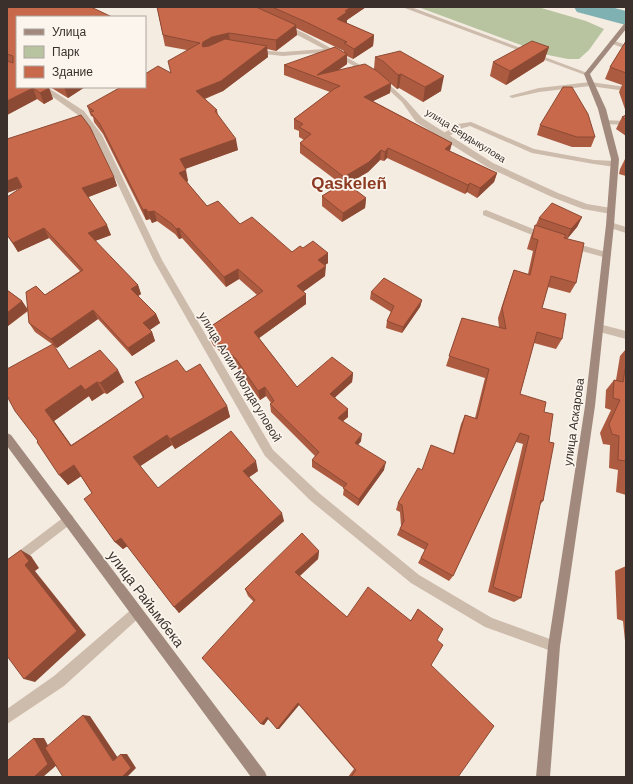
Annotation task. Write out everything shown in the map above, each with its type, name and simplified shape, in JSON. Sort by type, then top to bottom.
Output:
[{"type":"main road","points":[[587,74],[624,28]]},
{"type":"main road","name":"улица Аскарова","points":[[543,777],[554,646],[590,406],[607,255],[615,164],[602,109],[587,74]]},
{"type":"main road","name":"улица Райымбека","points":[[7,438],[260,777]]},
{"type":"street","points":[[405,7],[587,74]]},
{"type":"street","name":"улица Бердыкулова","points":[[278,23],[331,50],[379,78],[404,101],[418,120],[490,165],[555,195],[586,207],[611,211]]},
{"type":"street","points":[[612,42],[626,47]]},
{"type":"street","points":[[245,50],[270,54],[308,53],[331,50]]},
{"type":"street","points":[[512,96],[539,90],[590,84],[626,89]]},
{"type":"street","name":"улица Алии Молдагуловой","points":[[43,88],[81,114],[98,136],[158,261],[269,453],[315,498],[415,578],[490,623],[554,646]]},
{"type":"street","points":[[606,122],[626,123]]},
{"type":"street","points":[[443,136],[461,126],[471,124],[532,151],[594,162],[615,164]]},
{"type":"street","points":[[486,213],[510,224],[559,241],[607,255]]},
{"type":"street","points":[[610,225],[626,230]]},
{"type":"street","points":[[599,328],[626,336]]},
{"type":"street","points":[[7,567],[68,519]]},
{"type":"street","points":[[7,717],[59,680],[138,612]]},
{"type":"green space","points":[[418,7],[538,7],[586,21],[604,29],[589,50],[579,59],[568,59],[548,55]]},
{"type":"building","points":[[7,7],[91,7],[110,16],[16,16],[16,88],[33,88],[7,101],[7,61],[13,63],[13,56],[7,54]]},
{"type":"building","points":[[157,7],[256,7],[296,25],[276,40],[229,33],[212,37],[203,42],[203,47],[225,39],[267,46],[221,81],[196,91],[217,110],[215,111],[236,139],[180,159],[186,170],[179,173],[207,206],[218,201],[240,224],[252,217],[292,252],[300,246],[303,248],[313,241],[328,253],[318,260],[326,266],[297,286],[306,294],[254,332],[297,387],[332,357],[353,373],[330,394],[348,409],[338,418],[362,434],[355,443],[386,462],[359,499],[343,488],[347,484],[312,460],[319,452],[270,404],[274,401],[265,387],[258,391],[236,359],[211,335],[207,329],[263,291],[238,269],[224,277],[179,228],[176,229],[172,224],[154,211],[148,212],[146,209],[143,210],[100,124],[90,112],[94,111],[87,106],[119,88],[146,88],[146,73],[158,66],[171,73],[168,61],[200,43],[163,35]]},
{"type":"building","points":[[272,7],[351,7],[337,19],[374,35],[354,49],[344,43],[347,42]]},
{"type":"building","points":[[532,41],[549,47],[510,71],[493,62]]},
{"type":"building","points":[[626,41],[626,73],[610,67]]},
{"type":"building","points":[[335,47],[347,54],[317,75],[365,64],[377,71],[391,83],[364,97],[452,143],[445,149],[497,173],[480,188],[470,183],[468,185],[388,148],[385,152],[381,150],[369,162],[344,177],[300,143],[311,134],[299,127],[303,124],[294,119],[340,86],[284,65]]},
{"type":"building","points":[[400,51],[444,76],[425,87],[401,74],[398,75],[383,61],[375,57]]},
{"type":"building","points":[[563,87],[572,87],[588,114],[595,137],[577,137],[540,125]]},
{"type":"building","points":[[33,88],[49,88],[40,93]]},
{"type":"building","points":[[81,115],[90,127],[114,177],[82,188],[107,225],[88,233],[138,285],[131,289],[156,314],[143,323],[152,332],[128,348],[93,310],[51,339],[29,323],[26,292],[36,286],[45,295],[83,270],[44,228],[13,243],[7,235],[7,197],[22,187],[17,177],[7,181],[7,139]]},
{"type":"building","points":[[345,182],[366,198],[343,213],[322,196]]},
{"type":"building","points":[[552,203],[582,217],[571,229],[539,218]]},
{"type":"building","points":[[535,225],[566,235],[564,238],[584,243],[576,283],[551,276],[542,308],[566,314],[562,339],[537,332],[520,394],[546,402],[544,412],[553,414],[549,442],[554,443],[543,501],[541,500],[521,598],[493,587],[529,436],[520,433],[453,576],[421,558],[428,544],[400,529],[404,521],[402,505],[398,503],[418,468],[422,470],[431,445],[454,454],[465,415],[477,419],[489,369],[449,356],[462,318],[506,329],[502,308],[514,270],[530,275],[538,240],[532,238]]},
{"type":"building","points":[[384,278],[422,300],[403,327],[387,321],[394,306],[371,292]]},
{"type":"building","points":[[7,290],[22,301],[7,313]]},
{"type":"building","points":[[53,344],[69,369],[100,350],[118,370],[100,383],[97,382],[85,390],[81,385],[45,410],[71,446],[144,397],[135,382],[177,360],[186,372],[200,364],[227,406],[170,439],[167,435],[133,457],[158,488],[231,431],[256,461],[243,471],[282,513],[174,607],[121,538],[115,542],[84,499],[92,493],[74,465],[59,475],[37,442],[38,441],[15,411],[7,396],[7,369]]},
{"type":"building","points":[[626,364],[626,461],[618,460],[619,436],[612,434],[609,424],[620,400],[613,398],[614,380],[623,382]]},
{"type":"building","points":[[302,533],[319,551],[295,572],[347,617],[368,587],[411,621],[418,609],[443,629],[437,640],[443,645],[431,665],[494,726],[458,777],[351,777],[356,770],[298,703],[277,729],[267,717],[261,724],[202,658],[255,600],[245,589]]},
{"type":"building","points":[[21,550],[29,561],[25,565],[77,631],[24,679],[7,656],[7,560]]},
{"type":"building","points":[[83,715],[113,761],[121,754],[131,768],[122,777],[63,777],[45,748]]},
{"type":"building","points":[[34,738],[48,764],[34,777],[7,777],[7,761]]},
{"type":"waterway","points":[[585,7],[626,18]]},
{"type":"district","name":"Qaskeleñ","points":[[349,183]]}]
